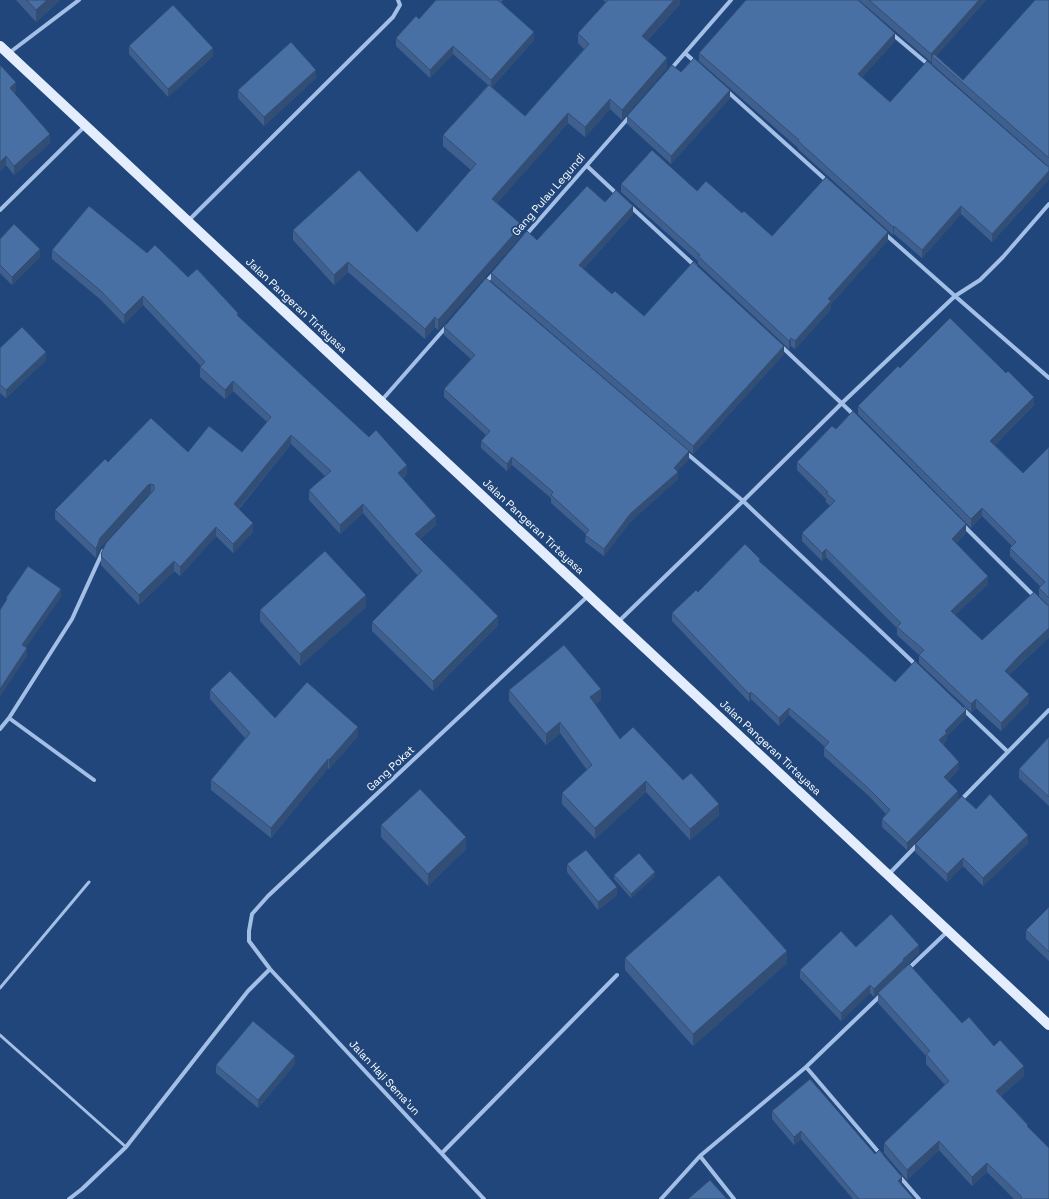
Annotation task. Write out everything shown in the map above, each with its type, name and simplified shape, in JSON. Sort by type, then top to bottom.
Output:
[{"type":"main road","name":"Jalan Pangeran Tirtayasa","points":[[0,46],[1049,1025]]},
{"type":"street","points":[[8,53],[78,0]]},
{"type":"street","points":[[188,222],[393,17],[400,5],[398,0]]},
{"type":"street","points":[[670,71],[731,0]]},
{"type":"street","points":[[890,31],[931,67]]},
{"type":"street","points":[[685,53],[697,64]]},
{"type":"street","points":[[726,90],[832,185]]},
{"type":"street","name":"Gang Pulau Legundi","points":[[524,238],[633,112]]},
{"type":"street","points":[[0,210],[85,126]]},
{"type":"street","points":[[587,166],[621,198]]},
{"type":"street","points":[[627,204],[697,268]]},
{"type":"street","points":[[617,622],[743,502],[842,402],[955,296],[980,280],[1003,257],[1049,204]]},
{"type":"street","points":[[879,228],[1049,378]]},
{"type":"street","points":[[481,287],[496,270]]},
{"type":"street","points":[[486,281],[492,286]]},
{"type":"street","points":[[381,401],[450,323]]},
{"type":"street","points":[[778,343],[842,402],[859,420]]},
{"type":"street","points":[[677,445],[743,502],[922,670]]},
{"type":"street","points":[[960,521],[1038,600]]},
{"type":"street","points":[[0,729],[9,718],[72,619],[103,550],[108,544]]},
{"type":"street","name":"Gang Pokat","points":[[270,969],[249,940],[252,914],[268,896],[589,595]]},
{"type":"street","points":[[962,708],[1008,752]]},
{"type":"street","points":[[959,802],[1049,710]]},
{"type":"street","points":[[9,718],[94,780]]},
{"type":"street","points":[[888,875],[921,841]]},
{"type":"street","points":[[903,974],[948,931]]},
{"type":"street","points":[[69,1199],[82,1189],[126,1147],[248,991],[270,969]]},
{"type":"street","name":"Jalan Haji Sema'un","points":[[270,969],[484,1199]]},
{"type":"street","points":[[442,1153],[617,975]]},
{"type":"street","points":[[661,1199],[700,1156],[806,1067],[886,991]]},
{"type":"street","points":[[806,1067],[883,1157]]},
{"type":"street","points":[[700,1156],[734,1199]]},
{"type":"street","points":[[898,1175],[919,1199]]},
{"type":"lane","points":[[0,988],[88,882]]},
{"type":"lane","points":[[0,1036],[126,1147]]},
{"type":"building","points":[[27,0],[47,0],[36,10]]},
{"type":"building","points":[[436,0],[498,0],[534,32],[491,80],[453,46],[430,70],[396,38],[416,16],[419,19]]},
{"type":"building","points":[[608,0],[674,0],[642,36],[667,58],[622,110],[610,99],[585,127],[568,113],[492,199],[522,225],[438,320],[435,317],[425,329],[348,262],[334,275],[293,230],[359,170],[417,232],[476,164],[443,135],[489,85],[525,116],[589,44],[578,33]]},
{"type":"building","points":[[746,0],[858,0],[895,33],[858,74],[890,102],[927,61],[1047,166],[1049,166],[1049,171],[992,234],[961,206],[922,250],[894,226],[893,227],[798,141],[799,140],[699,53]]},
{"type":"building","points":[[869,0],[979,0],[931,54]]},
{"type":"building","points":[[1035,0],[1049,0],[1049,158],[932,56],[934,54],[963,80]]},
{"type":"building","points":[[173,5],[213,48],[168,89],[129,46]]},
{"type":"building","points":[[291,42],[316,70],[264,117],[238,90]]},
{"type":"building","points":[[694,58],[730,90],[671,156],[627,116],[672,65],[681,72]]},
{"type":"building","points":[[0,65],[16,82],[10,88],[50,134],[14,166],[6,156],[0,162]]},
{"type":"building","points":[[652,150],[697,191],[706,181],[742,213],[744,211],[772,236],[826,177],[888,232],[828,299],[831,301],[795,341],[791,338],[789,341],[698,256],[700,255],[621,184]]},
{"type":"building","points":[[587,186],[605,202],[616,190],[633,206],[579,265],[612,294],[615,291],[644,316],[693,262],[784,346],[693,446],[491,273],[527,231],[537,240]]},
{"type":"building","points":[[89,206],[147,253],[155,245],[188,277],[197,269],[238,313],[237,315],[268,344],[369,437],[376,430],[407,465],[398,473],[436,516],[415,534],[498,616],[433,681],[372,622],[422,571],[363,504],[340,525],[309,490],[331,471],[291,435],[234,504],[253,523],[233,544],[216,527],[180,567],[174,561],[139,595],[101,556],[101,554],[106,543],[154,490],[154,485],[148,485],[100,538],[96,549],[55,510],[105,459],[108,462],[151,418],[188,452],[209,426],[242,452],[271,417],[233,381],[225,390],[200,367],[205,362],[143,296],[124,315],[101,291],[52,250]]},
{"type":"building","points":[[14,224],[40,249],[12,277],[0,265],[0,239]]},
{"type":"building","points":[[486,278],[689,451],[674,468],[678,472],[630,514],[604,549],[585,535],[589,530],[551,495],[553,492],[512,457],[507,464],[481,441],[490,431],[444,389],[475,355],[444,327]]},
{"type":"building","points":[[950,318],[1006,373],[1008,371],[1034,397],[990,441],[1023,473],[1049,447],[1049,598],[1039,588],[1045,582],[1010,548],[1016,542],[982,508],[971,519],[858,406],[898,366],[900,368]]},
{"type":"building","points":[[22,327],[46,352],[6,390],[0,385],[0,348]]},
{"type":"building","points":[[853,411],[966,524],[952,539],[988,576],[951,611],[982,640],[1034,592],[1047,605],[1049,605],[1049,628],[1005,671],[1029,694],[1001,723],[976,699],[971,704],[919,655],[924,650],[897,627],[901,623],[826,549],[822,553],[802,533],[835,501],[826,493],[828,492],[797,462],[832,426],[836,429]]},
{"type":"building","points":[[745,544],[760,559],[759,561],[895,682],[915,661],[966,710],[945,731],[947,733],[939,740],[959,762],[944,777],[958,791],[907,843],[882,819],[890,810],[824,748],[829,742],[789,708],[779,718],[751,692],[749,694],[672,613],[696,590],[698,592]]},
{"type":"building","points":[[325,551],[366,595],[300,654],[260,610]]},
{"type":"building","points":[[28,566],[61,589],[22,645],[27,648],[0,689],[0,610],[7,599],[6,598]]},
{"type":"building","points":[[564,645],[601,689],[590,697],[620,739],[633,727],[683,780],[691,773],[719,804],[690,829],[646,781],[595,828],[562,793],[592,765],[560,722],[546,734],[509,690]]},
{"type":"building","points":[[230,671],[275,718],[307,682],[358,727],[329,760],[328,759],[271,828],[211,780],[250,733],[210,690]]},
{"type":"building","points":[[1049,737],[1049,797],[1019,769]]},
{"type":"building","points":[[420,789],[466,837],[428,874],[381,825]]},
{"type":"building","points":[[990,794],[1028,835],[983,878],[963,858],[947,874],[915,844],[962,796],[976,809]]},
{"type":"building","points":[[586,850],[617,887],[598,902],[567,864]]},
{"type":"building","points":[[639,853],[655,872],[631,894],[614,875]]},
{"type":"building","points":[[719,875],[787,951],[693,1034],[625,958]]},
{"type":"building","points":[[1049,907],[1049,952],[1026,930]]},
{"type":"building","points":[[891,914],[919,945],[874,989],[870,985],[841,1013],[800,970],[841,931],[856,947]]},
{"type":"building","points":[[909,964],[962,1023],[969,1017],[994,1046],[1000,1040],[1024,1066],[996,1091],[1049,1148],[1049,1199],[1020,1199],[1022,1197],[987,1163],[972,1177],[939,1141],[907,1170],[884,1143],[949,1081],[926,1054],[930,1051],[878,993]]},
{"type":"building","points":[[253,1021],[295,1056],[258,1100],[216,1065]]},
{"type":"building","points":[[810,1079],[875,1154],[879,1150],[902,1177],[898,1181],[914,1199],[859,1199],[801,1131],[794,1137],[772,1111]]},
{"type":"building","points":[[710,1180],[727,1199],[688,1199]]}]
